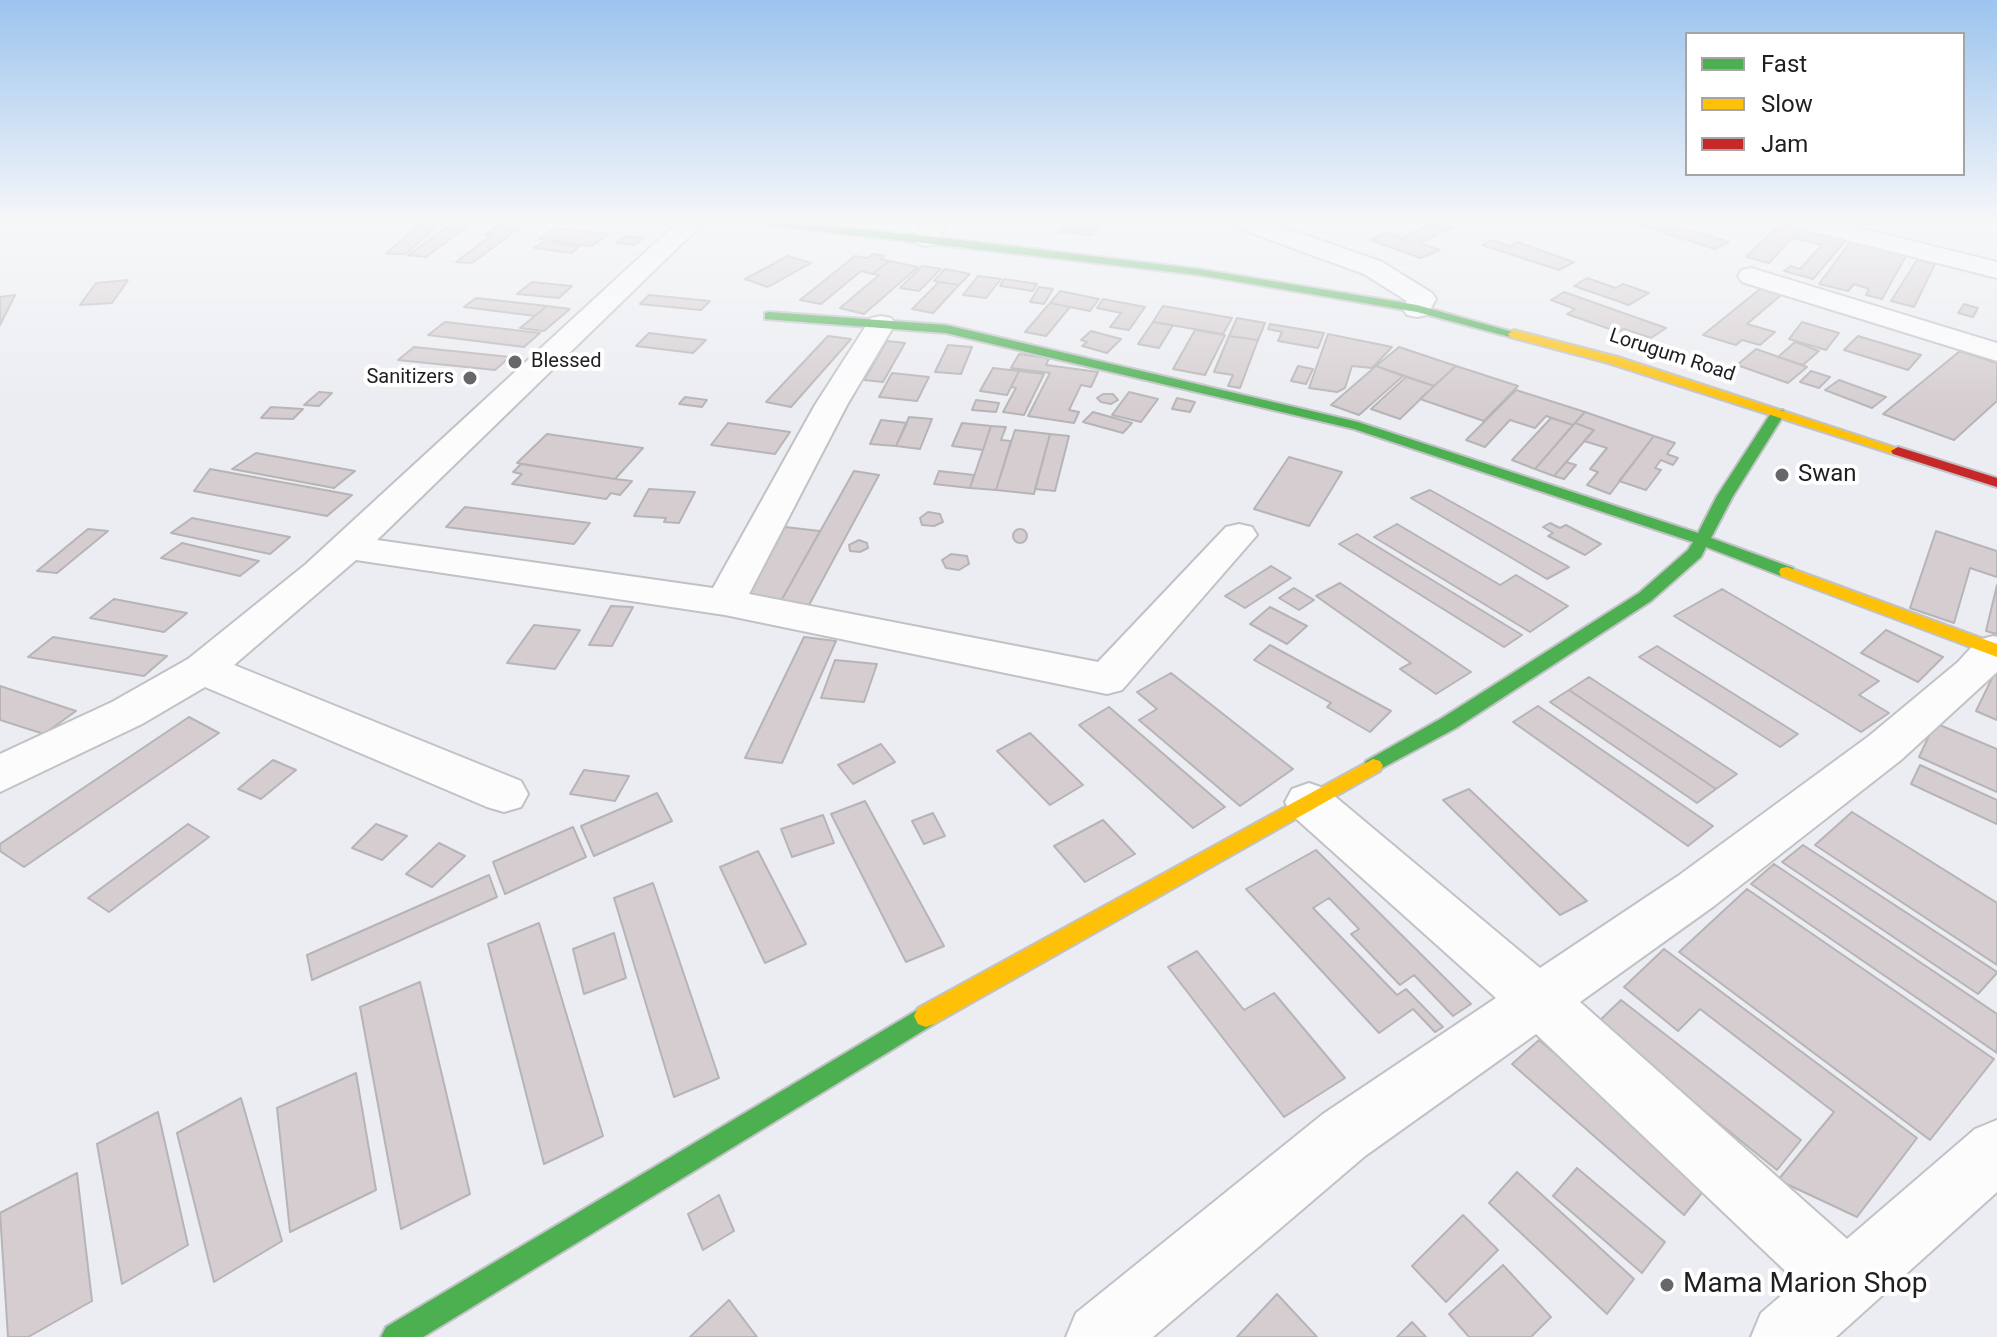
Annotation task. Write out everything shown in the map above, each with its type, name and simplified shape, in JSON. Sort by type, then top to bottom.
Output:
[{"type":"street","points":[[0,774],[127,713],[203,669],[347,547],[625,285]]},
{"type":"street","name":"Lorugum Road","points":[[1278,285],[1417,309],[1598,356],[1997,483]]},
{"type":"street","points":[[1402,285],[1422,299],[1417,309]]},
{"type":"street","points":[[1781,285],[1997,352]]},
{"type":"street","points":[[769,316],[946,329],[1358,426],[1700,539],[1995,650],[1885,748],[1696,891],[1344,1135],[1100,1337]]},
{"type":"street","points":[[725,602],[831,405],[881,324]]},
{"type":"street","points":[[396,1337],[903,1029],[1449,723],[1645,597],[1695,553],[1700,539],[1778,413]]},
{"type":"street","points":[[347,547],[725,602],[1107,679],[1239,535]]},
{"type":"street","points":[[203,669],[504,794]]},
{"type":"street","points":[[1309,802],[1538,1000],[1846,1283]]},
{"type":"street","points":[[1797,1333],[1846,1283],[1997,1151]]},
{"type":"building","points":[[94,285],[124,285],[112,303],[80,305]]},
{"type":"building","points":[[528,285],[572,286],[559,298],[517,294]]},
{"type":"building","points":[[818,285],[844,285],[821,304],[800,300]]},
{"type":"building","points":[[867,285],[897,285],[864,314],[840,308]]},
{"type":"building","points":[[903,285],[925,285],[919,291],[900,288]]},
{"type":"building","points":[[936,285],[959,285],[933,313],[912,309]]},
{"type":"building","points":[[971,285],[996,285],[986,298],[963,295]]},
{"type":"building","points":[[1000,285],[1036,285],[1033,291]]},
{"type":"building","points":[[1627,285],[1649,293],[1629,305],[1574,286],[1616,288]]},
{"type":"building","points":[[1825,285],[1853,285],[1848,291]]},
{"type":"building","points":[[1858,285],[1890,285],[1882,299],[1866,295],[1869,289]]},
{"type":"building","points":[[1901,285],[1925,285],[1914,307],[1891,301]]},
{"type":"building","points":[[1039,287],[1053,289],[1044,304],[1030,302]]},
{"type":"building","points":[[1760,289],[1781,295],[1747,324],[1775,332],[1760,345],[1742,340],[1736,345],[1703,335]]},
{"type":"building","points":[[1060,291],[1099,299],[1090,311],[1050,303]]},
{"type":"building","points":[[1564,292],[1666,328],[1651,338],[1624,329],[1618,332],[1567,314],[1575,309],[1551,300]]},
{"type":"building","points":[[15,295],[0,325],[0,297]]},
{"type":"building","points":[[649,295],[710,301],[701,310],[640,304]]},
{"type":"building","points":[[476,298],[547,306],[535,316],[464,307]]},
{"type":"building","points":[[1103,299],[1145,307],[1129,330],[1110,327],[1121,313],[1097,308]]},
{"type":"building","points":[[1050,303],[1070,307],[1046,336],[1025,332]]},
{"type":"building","points":[[1964,304],[1978,308],[1973,317],[1958,313]]},
{"type":"building","points":[[547,306],[570,309],[544,331],[520,328]]},
{"type":"building","points":[[1163,306],[1232,318],[1223,334],[1153,322]]},
{"type":"building","points":[[1237,318],[1265,323],[1258,340],[1229,336]]},
{"type":"building","points":[[445,322],[540,333],[524,347],[428,335]]},
{"type":"building","points":[[1153,322],[1173,325],[1159,348],[1138,344]]},
{"type":"building","points":[[1802,322],[1839,333],[1826,350],[1789,339]]},
{"type":"building","points":[[1270,324],[1324,333],[1318,348],[1278,341],[1282,332],[1268,329]]},
{"type":"building","points":[[1195,330],[1225,335],[1205,375],[1173,369]]},
{"type":"building","points":[[1091,331],[1121,339],[1107,353],[1082,346],[1087,342],[1081,340]]},
{"type":"building","points":[[649,333],[706,340],[693,353],[636,346]]},
{"type":"building","points":[[1328,334],[1392,347],[1372,368],[1352,366],[1345,388],[1337,392],[1309,388]]},
{"type":"building","points":[[828,336],[851,339],[791,407],[766,402]]},
{"type":"building","points":[[1229,336],[1258,340],[1240,388],[1228,386],[1233,375],[1214,372]]},
{"type":"building","points":[[1858,336],[1921,355],[1908,370],[1844,350]]},
{"type":"building","points":[[887,341],[905,343],[883,382],[864,380]]},
{"type":"building","points":[[1795,342],[1819,351],[1803,365],[1778,357]]},
{"type":"building","points":[[948,345],[972,347],[961,374],[935,372]]},
{"type":"building","points":[[414,347],[510,357],[495,370],[398,360]]},
{"type":"building","points":[[1399,347],[1456,366],[1434,386],[1376,366]]},
{"type":"building","points":[[1756,349],[1807,367],[1788,383],[1737,365]]},
{"type":"building","points":[[1960,351],[1997,363],[1997,401],[1954,440],[1883,414]]},
{"type":"building","points":[[1019,354],[1049,358],[1046,365],[1098,372],[1091,387],[1081,385],[1069,410],[1079,412],[1074,423],[1028,416],[1050,373],[1011,368]]},
{"type":"building","points":[[1298,366],[1313,369],[1306,384],[1291,381]]},
{"type":"building","points":[[1376,366],[1403,376],[1359,415],[1331,405]]},
{"type":"building","points":[[1456,366],[1518,386],[1484,421],[1420,399]]},
{"type":"building","points":[[993,368],[1019,371],[1007,395],[980,391]]},
{"type":"building","points":[[1019,371],[1044,374],[1024,415],[1003,412],[1016,388],[1011,387]]},
{"type":"building","points":[[1811,371],[1830,377],[1819,388],[1800,382]]},
{"type":"building","points":[[892,373],[929,377],[917,401],[879,397]]},
{"type":"building","points":[[1406,377],[1434,386],[1400,419],[1371,409]]},
{"type":"building","points":[[1839,380],[1886,397],[1872,408],[1825,390]]},
{"type":"building","points":[[1516,390],[1585,412],[1573,425],[1546,416],[1535,428],[1510,420],[1485,447],[1466,440]]},
{"type":"building","points":[[319,392],[332,393],[319,406],[304,405]]},
{"type":"building","points":[[1129,392],[1158,399],[1141,422],[1112,415]]},
{"type":"building","points":[[1103,394],[1113,394],[1118,400],[1111,404],[1101,402],[1097,398]]},
{"type":"building","points":[[685,397],[707,400],[702,407],[679,404]]},
{"type":"building","points":[[1177,398],[1195,402],[1190,412],[1172,409]]},
{"type":"building","points":[[976,400],[999,403],[996,412],[972,410]]},
{"type":"building","points":[[271,407],[303,409],[293,419],[261,418]]},
{"type":"building","points":[[1093,412],[1132,423],[1123,433],[1083,422]]},
{"type":"building","points":[[1585,412],[1654,436],[1610,494],[1587,485],[1598,472],[1590,469],[1607,448],[1584,441],[1594,430],[1575,423]]},
{"type":"building","points":[[909,417],[932,419],[920,449],[896,446]]},
{"type":"building","points":[[1551,418],[1573,425],[1535,469],[1512,460]]},
{"type":"building","points":[[881,420],[907,423],[896,446],[870,444]]},
{"type":"building","points":[[728,423],[790,432],[775,454],[711,445]]},
{"type":"building","points":[[962,423],[991,426],[983,450],[952,446]]},
{"type":"building","points":[[1575,423],[1594,430],[1554,476],[1535,469]]},
{"type":"building","points":[[991,426],[1006,427],[1001,440],[1011,441],[996,490],[970,488]]},
{"type":"building","points":[[1015,430],[1050,434],[1034,494],[996,490]]},
{"type":"building","points":[[547,434],[643,448],[615,479],[517,463]]},
{"type":"building","points":[[1050,434],[1069,436],[1055,491],[1035,489]]},
{"type":"building","points":[[1654,436],[1675,443],[1667,454],[1678,458],[1673,465],[1661,460],[1655,468],[1661,470],[1646,490],[1619,481]]},
{"type":"building","points":[[256,453],[355,471],[334,488],[232,469]]},
{"type":"building","points":[[1289,457],[1342,472],[1309,526],[1254,509]]},
{"type":"building","points":[[1566,462],[1576,465],[1564,479],[1554,476]]},
{"type":"building","points":[[521,464],[632,481],[620,495],[611,493],[606,499],[512,484],[522,474],[513,472]]},
{"type":"building","points":[[210,469],[352,495],[327,516],[194,491]]},
{"type":"building","points":[[854,471],[879,475],[809,605],[781,601]]},
{"type":"building","points":[[939,471],[974,475],[970,488],[934,484]]},
{"type":"building","points":[[649,489],[695,492],[679,523],[664,522],[666,518],[634,516]]},
{"type":"building","points":[[1430,490],[1569,567],[1547,579],[1411,498]]},
{"type":"building","points":[[465,507],[590,523],[574,544],[446,527]]},
{"type":"building","points":[[928,512],[940,514],[943,522],[934,526],[922,525],[920,518]]},
{"type":"building","points":[[192,518],[290,537],[270,554],[171,533]]},
{"type":"building","points":[[1550,523],[1560,528],[1566,525],[1601,544],[1585,555],[1548,536],[1553,533],[1543,527]]},
{"type":"building","points":[[1397,524],[1500,585],[1516,575],[1568,606],[1530,632],[1374,537]]},
{"type":"building","points":[[785,527],[820,531],[781,601],[744,595]]},
{"type":"building","points":[[88,529],[108,531],[57,573],[37,571]]},
{"type":"building","points":[[1020,529],[1027,536],[1020,543],[1013,536]]},
{"type":"building","points":[[1936,531],[1997,551],[1997,577],[1970,568],[1954,623],[1910,608]]},
{"type":"building","points":[[1357,534],[1522,635],[1504,647],[1339,544]]},
{"type":"building","points":[[859,540],[867,543],[868,548],[860,552],[850,551],[849,545]]},
{"type":"building","points":[[182,543],[259,561],[240,576],[161,558]]},
{"type":"building","points":[[951,554],[967,556],[969,564],[959,570],[946,568],[942,560]]},
{"type":"building","points":[[1271,566],[1291,578],[1245,608],[1225,596]]},
{"type":"building","points":[[1340,583],[1471,672],[1436,694],[1400,669],[1411,663],[1316,596]]},
{"type":"building","points":[[1997,585],[1997,634],[1986,631]]},
{"type":"building","points":[[1294,588],[1314,600],[1299,610],[1279,598]]},
{"type":"building","points":[[1722,589],[1879,681],[1859,695],[1889,713],[1861,732],[1674,616]]},
{"type":"building","points":[[114,599],[187,613],[164,632],[90,618]]},
{"type":"building","points":[[611,606],[633,607],[612,646],[589,645]]},
{"type":"building","points":[[1270,607],[1307,626],[1287,644],[1250,624]]},
{"type":"building","points":[[534,625],[580,630],[555,669],[507,663]]},
{"type":"building","points":[[1886,630],[1943,657],[1918,682],[1861,653]]},
{"type":"building","points":[[53,637],[167,656],[144,676],[28,657]]},
{"type":"building","points":[[804,637],[836,641],[782,763],[745,758]]},
{"type":"building","points":[[1270,645],[1391,711],[1370,732],[1327,707],[1331,703],[1254,660]]},
{"type":"building","points":[[1657,646],[1798,734],[1780,747],[1639,657]]},
{"type":"building","points":[[835,660],[877,664],[864,702],[821,698]]},
{"type":"building","points":[[1997,668],[1997,720],[1976,711]]},
{"type":"building","points":[[1171,673],[1293,769],[1240,806],[1139,720],[1157,709],[1137,692]]},
{"type":"building","points":[[1589,677],[1737,774],[1716,789],[1569,690]]},
{"type":"building","points":[[0,686],[76,711],[44,734],[0,720]]},
{"type":"building","points":[[1569,690],[1716,789],[1697,803],[1550,702]]},
{"type":"building","points":[[1538,706],[1713,826],[1688,846],[1513,722]]},
{"type":"building","points":[[1109,707],[1225,807],[1193,828],[1079,725]]},
{"type":"building","points":[[189,717],[219,733],[24,867],[0,851],[0,844]]},
{"type":"building","points":[[1935,723],[1997,749],[1997,792],[1919,757]]},
{"type":"building","points":[[1030,733],[1083,785],[1050,805],[997,751]]},
{"type":"building","points":[[881,744],[895,762],[853,784],[838,765]]},
{"type":"building","points":[[273,760],[296,770],[261,799],[238,789]]},
{"type":"building","points":[[1920,765],[1997,800],[1997,824],[1911,784]]},
{"type":"building","points":[[584,770],[629,776],[615,801],[570,794]]},
{"type":"building","points":[[1469,789],[1587,901],[1560,915],[1443,800]]},
{"type":"building","points":[[657,793],[672,821],[594,856],[581,826]]},
{"type":"building","points":[[865,801],[944,946],[906,962],[831,814]]},
{"type":"building","points":[[1852,812],[1997,903],[1997,965],[1815,845]]},
{"type":"building","points":[[933,813],[945,836],[924,844],[912,821]]},
{"type":"building","points":[[823,815],[834,843],[792,857],[781,829]]},
{"type":"building","points":[[1103,820],[1135,854],[1085,882],[1054,846]]},
{"type":"building","points":[[188,824],[209,837],[109,912],[88,898]]},
{"type":"building","points":[[376,824],[407,836],[382,860],[352,848]]},
{"type":"building","points":[[573,827],[586,857],[505,894],[493,862]]},
{"type":"building","points":[[439,843],[465,856],[432,887],[406,874]]},
{"type":"building","points":[[1803,845],[1997,973],[1978,994],[1782,862]]},
{"type":"building","points":[[1316,850],[1471,1004],[1453,1016],[1414,975],[1400,985],[1351,934],[1359,929],[1329,898],[1313,908],[1397,995],[1406,989],[1443,1027],[1435,1032],[1413,1009],[1379,1033],[1246,889]]},
{"type":"building","points":[[758,851],[806,944],[765,963],[720,867]]},
{"type":"building","points":[[1774,864],[1997,1014],[1997,1053],[1751,884]]},
{"type":"building","points":[[489,875],[497,897],[312,980],[307,955]]},
{"type":"building","points":[[653,883],[719,1078],[674,1097],[614,898]]},
{"type":"building","points":[[1747,889],[1994,1059],[1930,1140],[1679,952]]},
{"type":"building","points":[[539,923],[603,1136],[544,1164],[488,944]]},
{"type":"building","points":[[614,933],[626,978],[584,994],[573,949]]},
{"type":"building","points":[[1664,949],[1917,1138],[1857,1217],[1778,1180],[1834,1112],[1700,1009],[1678,1031],[1624,987]]},
{"type":"building","points":[[1197,951],[1244,1010],[1274,993],[1345,1078],[1284,1117],[1168,967]]},
{"type":"building","points":[[420,982],[470,1194],[401,1229],[360,1007]]},
{"type":"building","points":[[1621,1000],[1801,1140],[1777,1170],[1596,1024]]},
{"type":"building","points":[[1539,1040],[1709,1184],[1684,1215],[1512,1064]]},
{"type":"building","points":[[356,1073],[376,1190],[290,1232],[277,1108]]},
{"type":"building","points":[[241,1098],[282,1241],[214,1282],[177,1133]]},
{"type":"building","points":[[158,1112],[188,1245],[122,1284],[97,1144]]},
{"type":"building","points":[[1577,1168],[1665,1242],[1642,1273],[1553,1196]]},
{"type":"building","points":[[1517,1172],[1634,1279],[1607,1314],[1489,1203]]},
{"type":"building","points":[[77,1173],[92,1301],[28,1337],[8,1337],[0,1213]]},
{"type":"building","points":[[719,1195],[734,1231],[703,1250],[688,1214]]},
{"type":"building","points":[[1463,1215],[1498,1250],[1446,1302],[1412,1266]]},
{"type":"building","points":[[1503,1265],[1551,1317],[1531,1337],[1469,1337],[1449,1314]]},
{"type":"building","points":[[1277,1294],[1317,1337],[1237,1337]]},
{"type":"building","points":[[729,1300],[757,1337],[690,1337]]},
{"type":"building","points":[[1412,1322],[1426,1337],[1397,1337]]},
{"type":"traffic: fast","points":[[1278,285],[1417,309],[1514,334]]},
{"type":"traffic: fast","points":[[769,316],[946,329],[1358,426],[1700,539],[1787,572]]},
{"type":"traffic: fast","points":[[1373,766],[1449,723],[1645,597],[1695,553],[1725,496],[1778,413]]},
{"type":"traffic: fast","points":[[396,1337],[926,1016]]},
{"type":"traffic: slow","points":[[1514,334],[1613,360],[1898,451]]},
{"type":"traffic: slow","points":[[1787,572],[1997,651]]},
{"type":"traffic: slow","points":[[926,1016],[1373,766]]},
{"type":"traffic: jam","points":[[1898,451],[1997,483]]},
{"type":"place","name":"Blessed","points":[[515,362]]},
{"type":"place","name":"Sanitizers","points":[[470,378]]},
{"type":"place","name":"Swan","points":[[1782,475]]},
{"type":"place","name":"Mama Marion Shop","points":[[1667,1285]]}]
